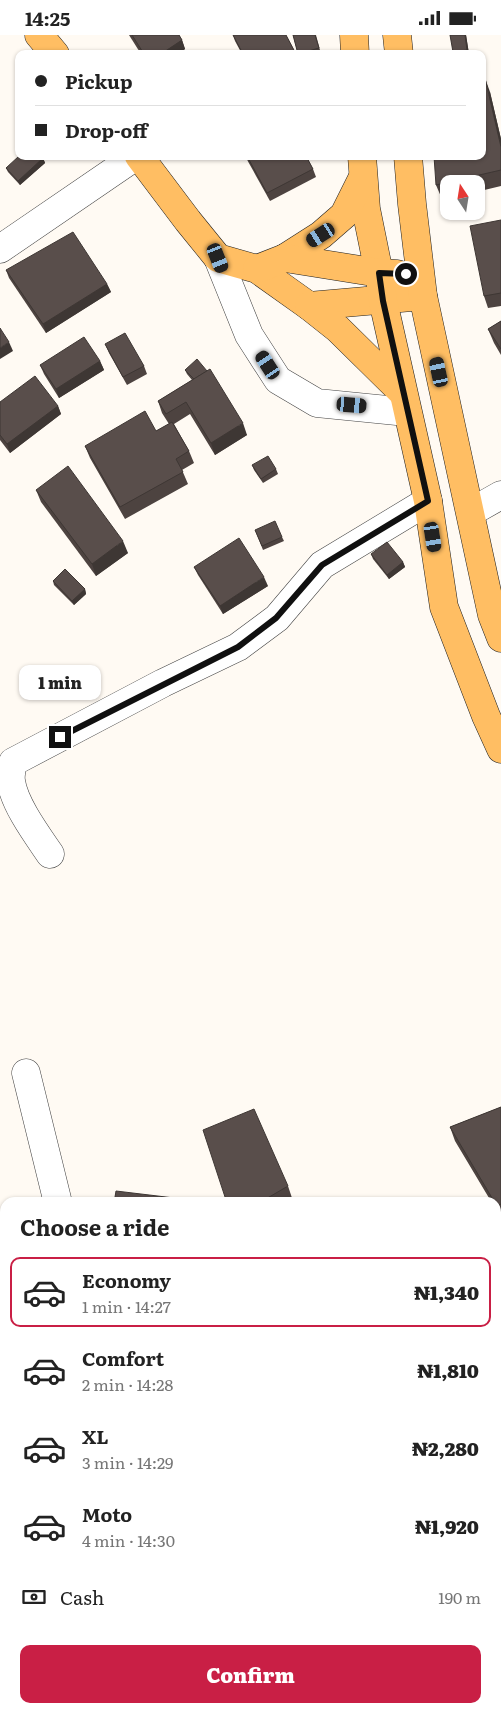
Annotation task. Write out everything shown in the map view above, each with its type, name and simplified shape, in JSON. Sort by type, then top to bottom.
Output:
[{"type":"main road","points":[[39,35],[52,50]]},
{"type":"main road","points":[[354,35],[355,50]]},
{"type":"main road","points":[[397,35],[399,50]]},
{"type":"main road","points":[[141,160],[218,258],[257,269],[309,306],[338,329],[404,402]]},
{"type":"main road","points":[[408,160],[421,285],[492,615],[501,638]]},
{"type":"main road","points":[[257,269],[284,258],[321,235],[344,215],[363,167]]},
{"type":"main road","points":[[363,167],[366,209],[404,402],[428,501],[444,607],[486,716],[501,749]]},
{"type":"main road","points":[[284,258],[379,273],[421,285]]},
{"type":"main road","points":[[309,306],[383,301],[421,285]]},
{"type":"street","points":[[0,249],[132,160]]},
{"type":"street","points":[[218,258],[249,335],[278,380],[317,403],[404,402]]},
{"type":"street","points":[[471,512],[501,495]]},
{"type":"street","points":[[50,854],[15,795],[11,780],[13,762],[163,683],[238,647],[276,618],[322,565],[428,501]]},
{"type":"street","points":[[26,1073],[57,1197]]},
{"type":"building","points":[[132,35],[179,35],[182,40],[167,50],[141,50]]},
{"type":"building","points":[[233,35],[286,35],[294,50],[241,50]]},
{"type":"building","points":[[293,35],[315,35],[319,48],[297,50]]},
{"type":"building","points":[[450,35],[465,35],[467,50],[453,50]]},
{"type":"building","points":[[486,82],[501,147],[501,170],[479,175],[440,175],[440,184],[436,185],[434,160],[486,160]]},
{"type":"building","points":[[15,160],[41,160],[18,181],[6,168]]},
{"type":"building","points":[[249,160],[308,160],[313,169],[267,193]]},
{"type":"building","points":[[501,220],[501,293],[484,296],[470,226]]},
{"type":"building","points":[[73,232],[107,284],[43,324],[6,270]]},
{"type":"building","points":[[501,321],[501,349],[488,329]]},
{"type":"building","points":[[0,328],[9,342],[0,348]]},
{"type":"building","points":[[125,333],[144,366],[123,377],[105,344]]},
{"type":"building","points":[[84,337],[100,361],[56,389],[40,365]]},
{"type":"building","points":[[197,359],[207,371],[194,379],[185,370]]},
{"type":"building","points":[[210,369],[243,423],[211,443],[186,402],[166,414],[158,401]]},
{"type":"building","points":[[35,376],[58,406],[7,444],[0,435],[0,402]]},
{"type":"building","points":[[145,411],[156,431],[172,422],[189,451],[176,459],[183,472],[120,507],[85,446]]},
{"type":"building","points":[[268,456],[276,469],[261,479],[252,465]]},
{"type":"building","points":[[68,466],[123,541],[92,564],[36,490]]},
{"type":"building","points":[[275,521],[282,537],[262,546],[255,530]]},
{"type":"building","points":[[239,538],[264,577],[220,606],[194,567]]},
{"type":"building","points":[[387,542],[403,562],[387,575],[371,554]]},
{"type":"building","points":[[65,569],[85,589],[72,601],[53,581]]},
{"type":"building","points":[[501,1107],[501,1197],[491,1197],[450,1127]]},
{"type":"building","points":[[254,1109],[288,1186],[269,1197],[225,1197],[203,1130]]},
{"type":"building","points":[[116,1191],[166,1197],[115,1197]]},
{"type":"route","points":[[60,737],[163,683],[238,647],[276,618],[322,565],[428,501],[402,392],[379,273],[406,274]]}]
